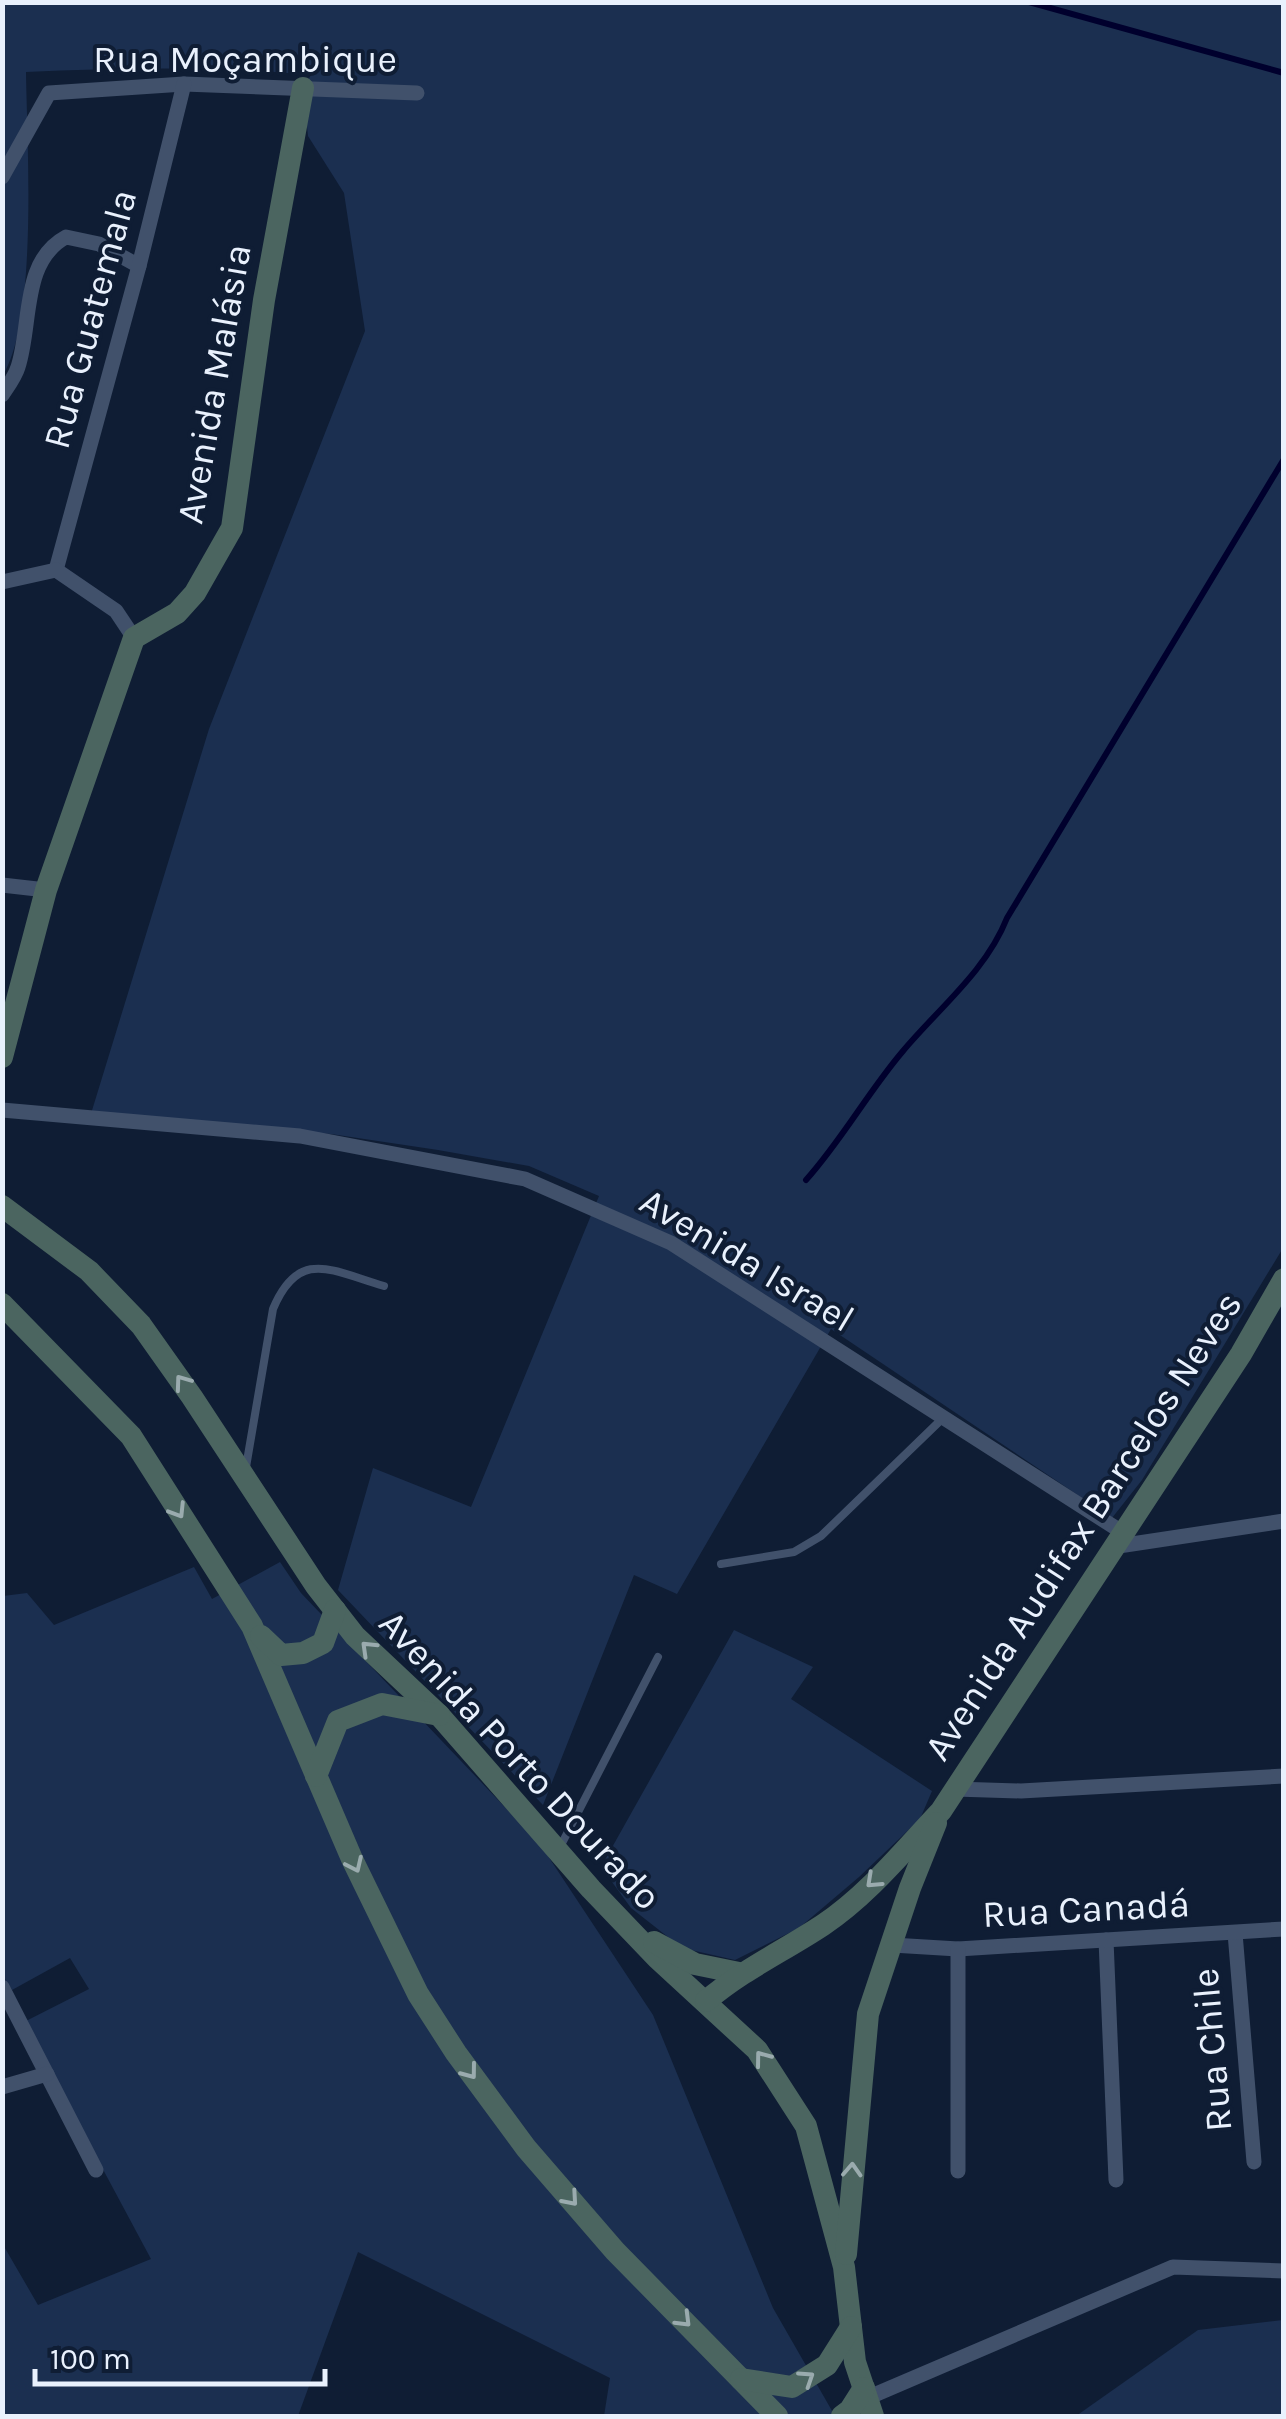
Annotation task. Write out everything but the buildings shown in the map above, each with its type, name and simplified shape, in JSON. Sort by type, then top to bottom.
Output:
[{"type":"main road","name":"Avenida Malásia","points":[[134,638],[176,613],[194,593],[232,528],[264,300],[304,88]]},
{"type":"main road","points":[[2,1057],[46,890],[134,638]]},
{"type":"main road","name":"Avenida Porto Dourado","points":[[2,1206],[89,1271],[140,1325],[355,1636],[439,1715],[657,1958],[757,2050],[806,2126],[844,2267],[855,2362],[868,2401]]},
{"type":"main road","name":"Avenida Audifax Barcelos Neves","points":[[706,2001],[739,1974],[826,1923],[878,1877],[940,1811],[1241,1354],[1284,1279]]},
{"type":"main road","points":[[2,1304],[131,1436],[252,1626],[352,1859],[418,1994],[456,2053],[526,2148],[602,2236],[777,2416]]},
{"type":"main road","points":[[252,1626],[281,1655],[303,1653],[323,1642],[335,1610]]},
{"type":"main road","points":[[316,1776],[338,1721],[382,1704],[439,1715]]},
{"type":"main road","name":"Avenida Audifax Barcelos Neves","points":[[844,2267],[868,2014],[940,1811]]},
{"type":"main road","points":[[592,1890],[660,1947],[695,1964],[739,1974]]},
{"type":"main road","points":[[742,2379],[792,2388],[827,2365],[852,2327]]},
{"type":"main road","points":[[842,2416],[868,2401]]},
{"type":"street","name":"Rua Moçambique","points":[[2,178],[49,93],[184,84],[418,93]]},
{"type":"street","name":"Rua Guatemala","points":[[56,570],[184,84]]},
{"type":"street","points":[[2,395],[18,370],[38,262],[56,242],[66,237],[99,244],[139,266]]},
{"type":"street","points":[[2,582],[56,570],[116,610],[134,638]]},
{"type":"street","points":[[2,885],[46,890]]},
{"type":"street","name":"Avenida Israel","points":[[2,1110],[300,1136],[525,1178],[671,1243],[943,1418],[1117,1540]]},
{"type":"street","points":[[1117,1540],[1284,1521]]},
{"type":"street","points":[[956,1789],[1021,1792],[1284,1776]]},
{"type":"street","name":"Rua Canadá","points":[[892,1945],[958,1949],[1284,1929]]},
{"type":"street","name":"Rua Chile","points":[[1235,1933],[1254,2162]]},
{"type":"street","points":[[1106,1940],[1116,2180]]},
{"type":"street","points":[[958,1949],[958,2171]]},
{"type":"street","points":[[2,1987],[96,2170]]},
{"type":"street","points":[[2,2087],[47,2074]]},
{"type":"street","points":[[868,2401],[1173,2268],[1284,2270]]},
{"type":"lane","points":[[244,1476],[273,1309],[283,1285],[302,1270],[326,1269],[384,1286]]},
{"type":"lane","points":[[721,1564],[794,1552],[822,1536],[943,1418]]},
{"type":"lane","points":[[558,1850],[658,1657]]},
{"type":"shaded area","points":[[3,3],[1283,3],[1283,1248],[1142,1480],[1112,1518],[831,1329],[677,1594],[634,1575],[543,1805],[338,1590],[373,1468],[471,1507],[599,1196],[529,1166],[438,1150],[331,1134],[90,1117],[209,729],[365,331],[344,193],[308,136],[303,88],[311,75],[169,69],[26,72],[26,273],[22,314],[3,375]]},
{"type":"shaded area","points":[[280,1562],[301,1593],[540,1844],[653,2015],[773,2308],[835,2416],[604,2416],[610,2378],[358,2252],[298,2416],[3,2416],[2,2243],[38,2305],[151,2259],[24,2022],[89,1989],[70,1958],[12,1990],[3,1976],[3,1596],[27,1593],[54,1625],[194,1567],[212,1599]]},
{"type":"shaded area","points":[[734,1630],[813,1667],[791,1699],[932,1791],[920,1819],[859,1877],[799,1928],[735,1960],[682,1948],[631,1908],[601,1867]]},
{"type":"shaded area","points":[[1283,2320],[1283,2416],[1076,2416],[1198,2330]]},
{"type":"waterway","points":[[1029,2],[1284,73]]},
{"type":"waterway","points":[[806,1180],[890,1067],[987,955],[1284,459]]}]
